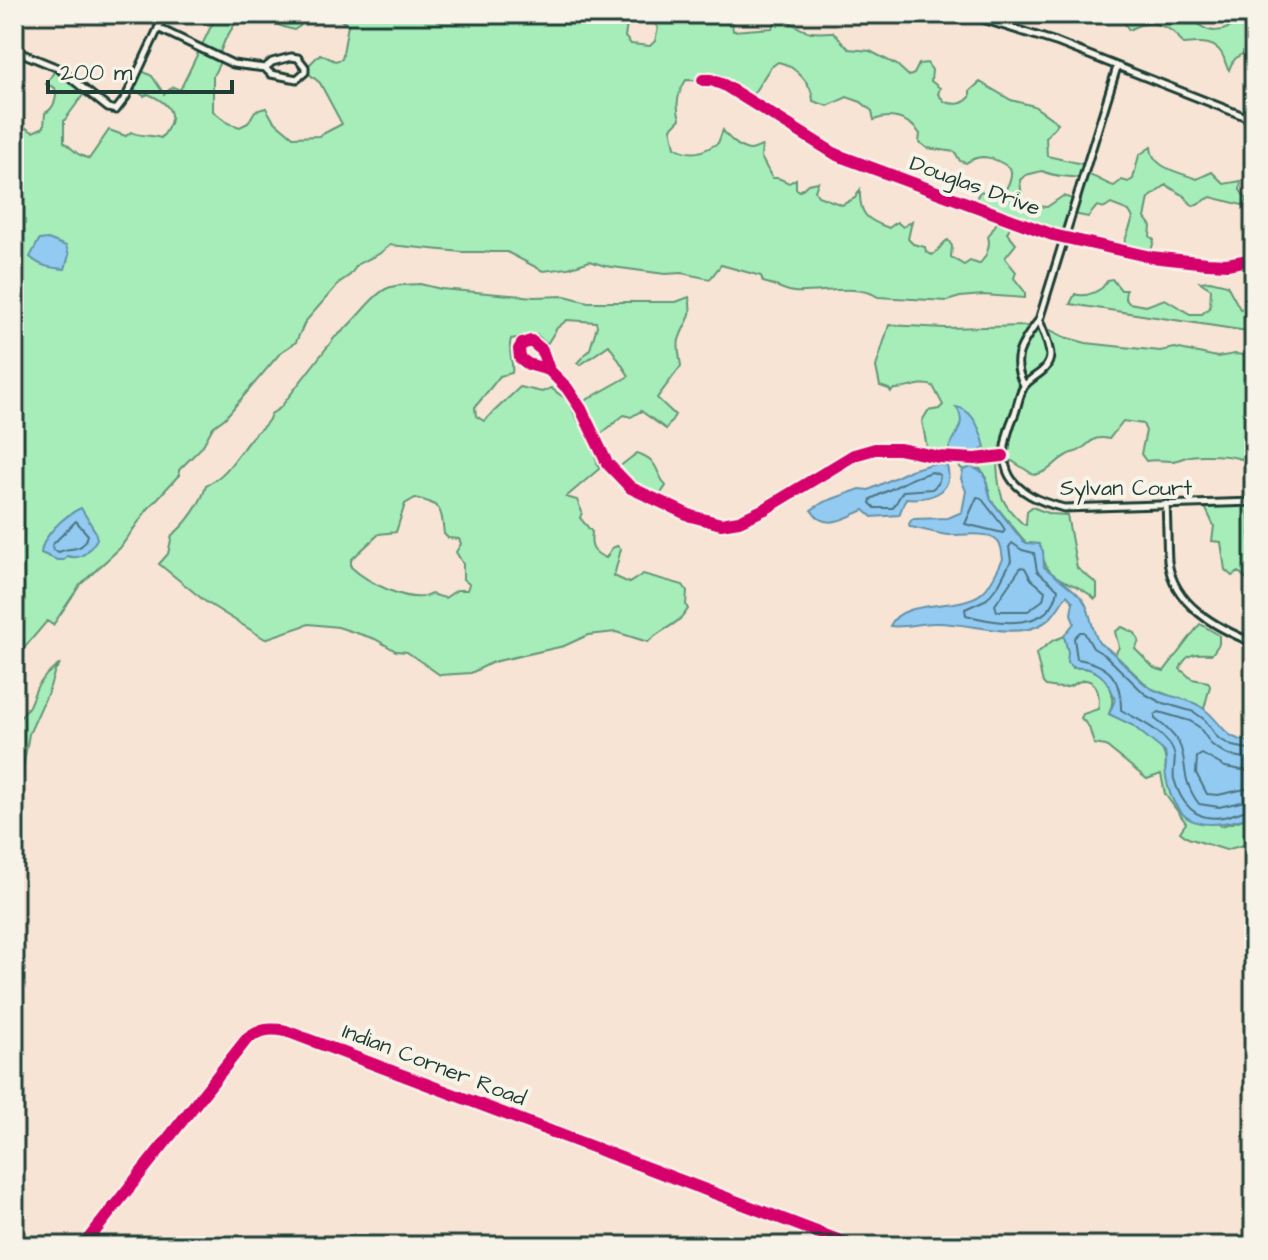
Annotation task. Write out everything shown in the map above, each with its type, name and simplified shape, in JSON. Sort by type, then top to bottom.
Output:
[{"type":"street","points":[[14,78],[17,51],[58,68],[108,108],[116,110],[126,97],[165,14]]},
{"type":"street","points":[[967,14],[1056,42],[1254,120]]},
{"type":"street","points":[[158,28],[233,64],[265,68],[271,74],[291,79],[297,79],[305,72],[302,61],[291,57],[272,62],[265,68]]},
{"type":"street","points":[[1024,385],[1016,363],[1017,356],[1021,344],[1039,320],[1117,67]]},
{"type":"street","name":"Douglas Drive","points":[[703,80],[724,85],[837,155],[1065,239],[1151,257],[1207,263],[1227,264],[1254,259]]},
{"type":"street","points":[[549,370],[547,358],[536,344],[525,341],[519,349],[520,358],[528,364],[549,370],[567,388],[581,409],[607,463],[631,488],[691,516],[721,524],[739,521],[765,509],[854,455],[875,449],[899,449],[939,457],[1003,456],[1008,429],[1024,385],[1047,366],[1050,356],[1039,320]]},
{"type":"street","name":"Sylvan Court","points":[[1003,456],[1013,481],[1039,502],[1064,508],[1254,502]]},
{"type":"street","points":[[1166,504],[1168,562],[1173,581],[1183,597],[1199,614],[1218,627],[1254,643]]},
{"type":"street","name":"Indian Corner Road","points":[[83,1246],[238,1049],[256,1032],[274,1029],[854,1246]]},
{"type":"green space","points":[[217,14],[305,14],[300,26],[294,30],[258,19],[236,22],[225,40],[218,57],[221,60],[213,76],[213,111],[228,123],[240,127],[248,123],[255,111],[266,108],[273,120],[293,137],[319,136],[342,124],[320,83],[308,73],[309,65],[320,54],[335,61],[342,59],[348,25],[332,14],[632,14],[634,18],[627,24],[625,37],[631,44],[650,46],[655,41],[658,28],[653,21],[647,20],[658,19],[664,14],[690,14],[699,21],[720,14],[736,14],[733,31],[772,28],[780,14],[790,14],[790,22],[801,29],[833,32],[849,49],[870,51],[897,65],[909,76],[914,74],[919,64],[927,63],[932,70],[931,81],[940,88],[938,94],[945,102],[965,102],[970,97],[970,91],[980,82],[1011,100],[1034,106],[1058,123],[1046,137],[1047,156],[1087,165],[1086,174],[1110,185],[1133,179],[1139,155],[1151,147],[1156,160],[1175,172],[1197,179],[1212,172],[1224,184],[1241,181],[1240,190],[1248,201],[1242,205],[1211,197],[1193,206],[1166,185],[1149,198],[1145,218],[1151,226],[1150,236],[1154,240],[1150,255],[1122,249],[1133,218],[1129,211],[1111,204],[1105,208],[1097,206],[1088,217],[1073,214],[1066,237],[1013,220],[1007,233],[1016,244],[1005,258],[1016,272],[1014,278],[1025,292],[1025,298],[983,295],[947,301],[878,297],[850,290],[794,292],[763,282],[761,276],[721,265],[710,279],[605,266],[590,261],[543,271],[507,252],[462,252],[390,245],[358,264],[340,282],[305,322],[296,342],[281,352],[225,418],[213,427],[202,447],[179,470],[179,475],[147,510],[120,548],[80,585],[53,625],[47,621],[14,660],[14,129],[26,128],[33,132],[44,127],[45,113],[53,106],[56,95],[55,88],[46,84],[56,69],[86,91],[64,121],[64,142],[89,159],[109,130],[126,136],[131,132],[161,138],[167,130],[171,117],[163,102],[148,94],[144,96],[131,87],[140,70],[152,76],[164,94],[173,87],[180,90]],"holes":[[[778,62],[802,76],[810,88],[813,101],[828,106],[847,97],[861,102],[872,111],[874,120],[893,117],[911,124],[920,134],[919,142],[927,148],[955,152],[960,161],[966,163],[977,158],[988,158],[1010,168],[1010,180],[1001,195],[998,197],[980,191],[974,203],[1001,216],[988,237],[987,251],[979,264],[970,261],[964,265],[951,257],[952,246],[948,240],[932,255],[926,252],[925,247],[913,244],[908,239],[912,221],[903,227],[897,222],[889,228],[870,219],[863,211],[860,190],[855,198],[842,205],[818,196],[815,191],[818,182],[808,184],[800,191],[796,189],[796,179],[789,183],[772,178],[761,157],[762,146],[752,150],[743,148],[723,130],[718,143],[702,151],[692,153],[675,147],[671,128],[680,119],[678,99],[686,80],[718,81],[750,99],[770,68]],[[1042,171],[1083,179],[1076,200],[1063,196],[1047,207],[1027,205],[1022,198],[1020,180]]]},
{"type":"green space","points":[[1118,14],[1192,14],[1202,27],[1216,31],[1230,27],[1243,17],[1254,19],[1254,52],[1238,56],[1229,70],[1221,52],[1212,45],[1183,44],[1173,32],[1159,25],[1144,24],[1129,30]]},
{"type":"green space","points":[[1112,279],[1121,290],[1126,290],[1125,298],[1129,303],[1146,306],[1165,299],[1190,314],[1202,314],[1210,307],[1211,289],[1200,282],[1227,285],[1240,309],[1254,307],[1254,332],[1070,304],[1075,294],[1094,293]]},
{"type":"green space","points":[[420,284],[441,289],[534,297],[565,296],[588,302],[676,302],[689,297],[690,315],[678,343],[681,366],[657,398],[675,415],[666,429],[641,411],[631,417],[624,415],[591,442],[599,469],[566,497],[577,500],[582,512],[580,518],[592,532],[592,545],[598,554],[606,558],[612,548],[617,546],[621,549],[614,576],[629,583],[643,574],[683,585],[687,591],[688,609],[675,623],[648,642],[616,632],[588,635],[564,646],[493,662],[471,673],[440,675],[407,652],[396,651],[375,639],[338,627],[309,624],[265,639],[206,602],[159,564],[168,554],[172,535],[193,513],[206,485],[226,471],[335,337],[388,288]],"holes":[[[567,320],[596,322],[597,326],[590,349],[577,363],[580,365],[609,345],[629,376],[583,402],[585,418],[578,421],[567,400],[551,388],[542,392],[520,387],[484,421],[476,416],[475,407],[500,376],[512,373],[511,339],[537,335],[547,344],[557,328]],[[415,498],[436,506],[441,514],[444,534],[448,538],[459,539],[461,544],[456,552],[463,564],[463,579],[469,584],[467,590],[457,590],[445,598],[431,594],[412,597],[378,585],[351,567],[351,560],[379,534],[396,532],[405,504]]]},
{"type":"green space","points":[[889,325],[1044,327],[1086,343],[1160,351],[1175,348],[1217,357],[1235,354],[1254,356],[1254,452],[1241,459],[1201,455],[1174,461],[1146,461],[1141,454],[1146,431],[1143,424],[1123,421],[1109,439],[1093,440],[1040,473],[1034,475],[1012,461],[997,465],[1002,498],[1023,524],[1026,525],[1027,511],[1032,507],[1050,514],[1067,515],[1077,568],[1097,584],[1095,599],[1053,575],[1043,559],[1039,544],[1026,543],[991,500],[985,475],[980,469],[972,467],[963,470],[953,460],[928,453],[922,421],[928,411],[943,405],[933,386],[918,385],[891,392],[880,386],[876,367]]},
{"type":"green space","points":[[637,453],[653,462],[666,486],[659,496],[645,491],[619,467]]},
{"type":"green space","points":[[1204,505],[1248,506],[1254,586],[1239,572],[1232,576],[1225,570],[1221,542],[1212,541],[1214,526]]},
{"type":"green space","points":[[1254,586],[1254,607],[1250,606]]},
{"type":"green space","points":[[1200,624],[1219,635],[1219,644],[1212,654],[1189,657],[1180,669],[1192,679],[1208,682],[1210,686],[1204,709],[1150,688],[1115,655],[1119,647],[1115,632],[1122,627],[1135,633],[1139,641],[1135,649],[1154,668],[1164,671]]},
{"type":"green space","points":[[1064,636],[1073,668],[1092,671],[1106,680],[1112,695],[1109,714],[1156,741],[1165,759],[1165,769],[1221,826],[1254,816],[1254,842],[1226,850],[1188,838],[1180,832],[1186,823],[1165,794],[1161,774],[1147,779],[1106,746],[1094,744],[1089,727],[1081,718],[1083,714],[1098,709],[1099,696],[1094,684],[1084,680],[1059,688],[1043,683],[1036,654]]},
{"type":"green space","points":[[60,664],[29,734],[14,820],[14,726],[29,706],[37,687]]},
{"type":"water","points":[[48,239],[66,246],[69,255],[65,269],[46,266],[30,257],[39,240]]},
{"type":"water","points":[[956,407],[972,416],[979,428],[985,447],[977,452],[962,456],[948,452],[960,425],[960,413]]},
{"type":"water","points":[[931,464],[947,466],[947,483],[931,496],[906,498],[899,515],[872,517],[864,510],[829,522],[817,517],[811,510],[824,502],[860,489],[869,490]]},
{"type":"water","points":[[972,467],[984,473],[991,500],[1022,540],[1039,544],[1043,551],[1044,567],[1083,600],[1099,643],[1152,689],[1198,705],[1227,733],[1254,742],[1254,816],[1209,824],[1187,818],[1178,809],[1166,777],[1165,752],[1132,725],[1109,714],[1115,700],[1101,676],[1067,663],[1064,636],[1074,623],[1071,614],[1073,602],[1067,595],[1048,620],[1026,630],[945,623],[890,626],[906,611],[973,598],[986,589],[994,577],[1003,559],[1001,547],[992,537],[943,534],[910,527],[909,524],[912,519],[948,518],[962,512],[966,491],[961,479],[963,470]]},
{"type":"water","points":[[81,508],[97,539],[88,551],[77,557],[67,556],[64,560],[41,553],[45,540],[55,527]]},
{"type":"cycle path","points":[[703,80],[724,85],[837,155],[1053,235],[1151,257],[1227,264],[1254,259]]},
{"type":"cycle path","points":[[549,370],[528,364],[520,358],[522,344],[531,341],[542,350],[549,370],[567,388],[581,409],[607,463],[631,488],[691,516],[721,524],[739,521],[765,509],[854,455],[875,449],[975,459],[1003,456]]},
{"type":"cycle path","points":[[83,1246],[246,1040],[265,1030],[286,1031],[854,1246]]}]
